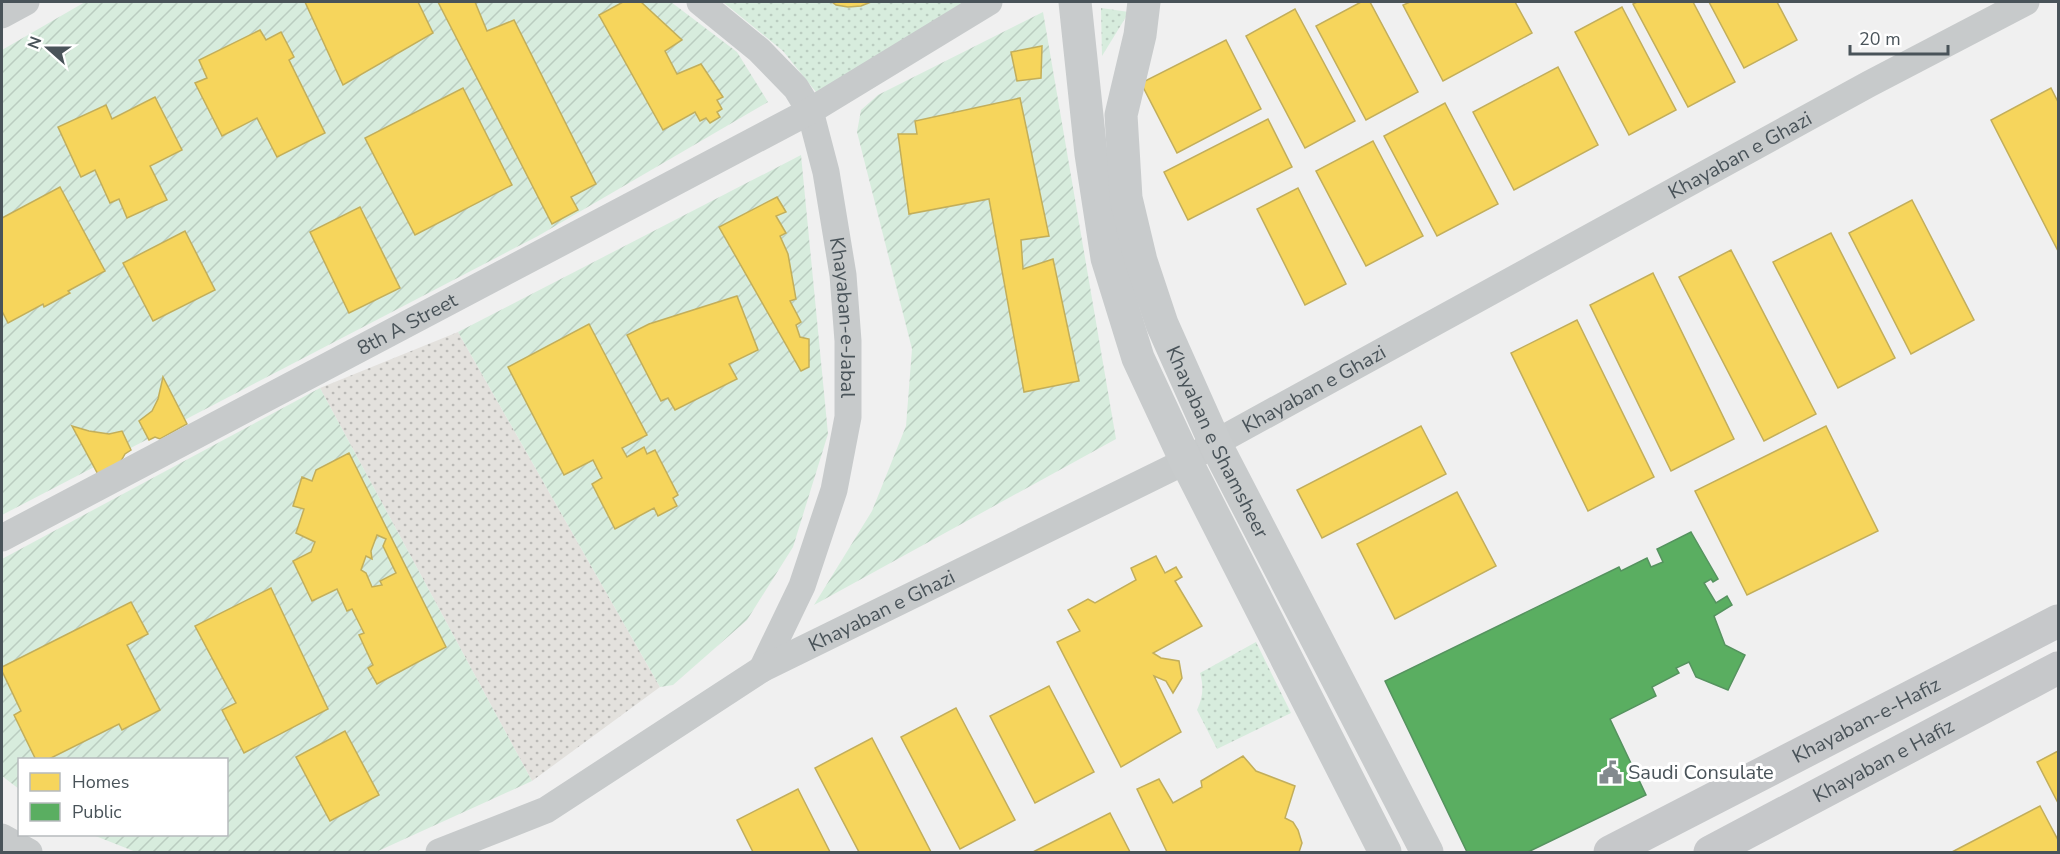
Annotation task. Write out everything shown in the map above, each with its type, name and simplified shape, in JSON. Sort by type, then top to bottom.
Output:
[{"type":"main road","name":"Khayaban e Shamsheer","points":[[1075,2],[1091,154],[1107,258],[1138,358],[1186,460],[1385,852]]},
{"type":"main road","name":"Khayaban e Shamsheer","points":[[1144,2],[1140,35],[1121,115],[1125,198],[1141,261],[1162,324],[1215,442],[1427,852]]},
{"type":"main road","name":"Khayaban-e-Hafiz","points":[[1610,852],[2058,621]]},
{"type":"main road","name":"Khayaban e Hafiz","points":[[1710,852],[2058,668]]},
{"type":"street","points":[[2,15],[26,2]]},
{"type":"street","name":"Khayaban-e-Jabal","points":[[700,2],[759,50],[796,88],[810,111],[826,172],[843,275],[848,341],[848,417],[834,490],[802,586],[762,669]]},
{"type":"street","name":"8th A Street","points":[[2,538],[810,111],[988,2]]},
{"type":"street","name":"Khayaban e Ghazi","points":[[439,852],[546,810],[762,669],[1186,460],[1869,84],[2026,2]]},
{"type":"street","points":[[2,837],[29,852]]},
{"type":"green space","points":[[85,2],[671,2],[737,52],[768,102],[538,236],[2,515],[2,50]]},
{"type":"green space","points":[[723,2],[971,2],[816,92],[783,51]]},
{"type":"green space","points":[[1101,8],[1129,12],[1102,56]]},
{"type":"green space","points":[[1043,12],[1116,439],[814,605],[872,511],[906,426],[912,349],[857,132],[861,110],[878,95]]},
{"type":"green space","points":[[801,155],[828,434],[793,547],[747,620],[673,685],[660,687],[458,332]]},
{"type":"green space","points":[[320,388],[532,781],[376,852],[136,852],[96,836],[228,836],[228,758],[18,758],[18,788],[2,776],[2,559]]},
{"type":"green space","points":[[1256,642],[1291,713],[1217,749],[1197,710],[1202,692],[1200,673]]},
{"type":"sand","points":[[458,332],[660,687],[532,781],[320,388]]},
{"type":"building: Homes","points":[[305,2],[418,2],[433,33],[343,85]]},
{"type":"building: Homes","points":[[438,2],[475,2],[487,31],[514,20],[596,184],[571,197],[578,210],[552,224]]},
{"type":"building: Homes","points":[[623,2],[641,2],[682,40],[665,51],[677,74],[701,64],[723,97],[717,100],[722,109],[717,112],[720,117],[710,123],[706,118],[700,121],[695,112],[663,130],[599,15]]},
{"type":"building: Homes","points":[[832,2],[871,2],[848,7]]},
{"type":"building: Homes","points":[[1361,2],[1370,2],[1418,92],[1366,120],[1316,26]]},
{"type":"building: Homes","points":[[1410,2],[1515,2],[1532,33],[1443,81],[1403,5]]},
{"type":"building: Homes","points":[[1637,2],[1693,2],[1735,82],[1688,107],[1633,4]]},
{"type":"building: Homes","points":[[1709,2],[1777,2],[1797,40],[1744,68]]},
{"type":"building: Homes","points":[[1622,7],[1676,110],[1629,135],[1575,32]]},
{"type":"building: Homes","points":[[1295,9],[1355,121],[1305,148],[1246,36]]},
{"type":"building: Homes","points":[[260,30],[266,40],[281,32],[294,57],[289,60],[325,133],[277,157],[257,118],[222,136],[195,83],[207,78],[199,60]]},
{"type":"building: Homes","points":[[1226,40],[1261,109],[1177,153],[1141,83]]},
{"type":"building: Homes","points":[[1042,46],[1041,78],[1017,81],[1011,52]]},
{"type":"building: Homes","points":[[1558,67],[1598,145],[1514,190],[1473,112]]},
{"type":"building: Homes","points":[[463,88],[512,185],[415,235],[365,138]]},
{"type":"building: Homes","points":[[2051,88],[2058,102],[2058,251],[1991,120]]},
{"type":"building: Homes","points":[[155,97],[182,150],[150,166],[167,200],[127,218],[119,199],[110,203],[95,170],[81,177],[58,127],[106,105],[112,119]]},
{"type":"building: Homes","points":[[1020,98],[1049,236],[1021,240],[1023,269],[1053,259],[1079,381],[1024,392],[989,199],[909,214],[898,134],[917,134],[915,121]]},
{"type":"building: Homes","points":[[1445,103],[1498,204],[1437,236],[1384,136]]},
{"type":"building: Homes","points":[[1268,119],[1292,167],[1188,220],[1164,172]]},
{"type":"building: Homes","points":[[1373,141],[1423,236],[1366,266],[1316,171]]},
{"type":"building: Homes","points":[[60,187],[105,271],[44,307],[43,304],[8,323],[2,311],[2,218]]},
{"type":"building: Homes","points":[[1298,188],[1346,284],[1305,305],[1257,209]]},
{"type":"building: Homes","points":[[777,197],[786,212],[776,216],[786,233],[780,236],[788,254],[796,299],[790,301],[801,322],[796,325],[800,337],[809,339],[809,367],[801,371],[719,227]]},
{"type":"building: Homes","points":[[1912,200],[1974,320],[1911,354],[1849,233]]},
{"type":"building: Homes","points":[[360,207],[400,288],[349,313],[310,232]]},
{"type":"building: Homes","points":[[185,231],[215,290],[153,321],[123,263]]},
{"type":"building: Homes","points":[[1831,233],[1895,358],[1838,388],[1773,262]]},
{"type":"building: Homes","points":[[1731,250],[1816,414],[1764,441],[1679,277]]},
{"type":"building: Homes","points":[[1653,273],[1734,439],[1671,471],[1590,305]]},
{"type":"building: Homes","points":[[737,296],[758,350],[729,364],[737,379],[675,410],[668,398],[661,401],[627,335],[649,324]]},
{"type":"building: Homes","points":[[1577,320],[1654,477],[1588,511],[1511,353]]},
{"type":"building: Homes","points":[[589,324],[647,435],[622,448],[627,457],[644,447],[647,454],[655,450],[678,495],[673,498],[677,506],[658,516],[654,508],[615,529],[592,484],[602,478],[593,460],[564,475],[508,367]]},
{"type":"building: Homes","points":[[163,377],[187,424],[160,439],[155,437],[149,440],[139,421],[152,411],[158,399]]},
{"type":"building: Homes","points":[[72,426],[109,434],[122,431],[131,450],[100,478]]},
{"type":"building: Homes","points":[[1421,426],[1446,474],[1322,538],[1297,490]]},
{"type":"building: Homes","points":[[1826,426],[1878,531],[1747,595],[1695,491]]},
{"type":"building: Homes","points":[[349,453],[446,647],[377,684],[368,668],[373,665],[359,635],[364,633],[352,609],[347,611],[337,589],[312,601],[293,561],[311,552],[315,542],[296,533],[304,509],[293,506],[302,477],[312,481],[316,470]],"holes":[[[377,535],[386,539],[383,546],[396,573],[380,581],[382,585],[372,587],[366,573],[361,570],[366,556],[372,559],[371,551]]]},
{"type":"building: Homes","points":[[1457,492],[1496,566],[1395,619],[1357,544]]},
{"type":"building: Homes","points":[[1156,556],[1165,573],[1176,567],[1182,577],[1175,581],[1202,626],[1153,653],[1161,658],[1179,661],[1182,678],[1173,693],[1166,681],[1154,676],[1181,732],[1121,767],[1057,642],[1080,631],[1068,610],[1088,599],[1095,603],[1136,580],[1131,568]]},
{"type":"building: Homes","points":[[271,588],[328,709],[244,753],[222,710],[236,703],[195,626]]},
{"type":"building: Homes","points":[[131,602],[148,634],[127,645],[160,710],[122,730],[119,724],[51,758],[35,758],[14,715],[21,711],[2,667]]},
{"type":"building: Homes","points":[[1049,686],[1094,772],[1035,803],[990,716]]},
{"type":"building: Homes","points":[[956,708],[1015,820],[960,849],[901,737]]},
{"type":"building: Homes","points":[[345,731],[379,795],[330,821],[296,757]]},
{"type":"building: Homes","points":[[872,738],[931,852],[859,852],[815,768]]},
{"type":"building: Homes","points":[[2058,751],[2058,803],[2037,762]]},
{"type":"building: Homes","points":[[1243,756],[1256,771],[1295,786],[1285,818],[1293,822],[1298,830],[1302,843],[1299,852],[1167,852],[1137,789],[1159,779],[1173,803],[1202,787],[1201,781]]},
{"type":"building: Homes","points":[[798,789],[830,852],[753,852],[737,820]]},
{"type":"building: Homes","points":[[2040,806],[2058,840],[2058,852],[1952,852]]},
{"type":"building: Homes","points":[[1110,813],[1130,852],[1033,852]]},
{"type":"building: Public","points":[[1691,532],[1718,579],[1713,582],[1711,579],[1704,583],[1716,603],[1727,596],[1732,605],[1714,616],[1725,645],[1745,655],[1728,690],[1696,677],[1689,662],[1676,668],[1679,673],[1652,687],[1656,696],[1610,719],[1646,795],[1528,852],[1467,852],[1385,681],[1619,567],[1621,571],[1647,558],[1651,567],[1663,562],[1657,549]]},
{"type":"place","name":"Saudi Consulate","points":[[1610,772]]}]
